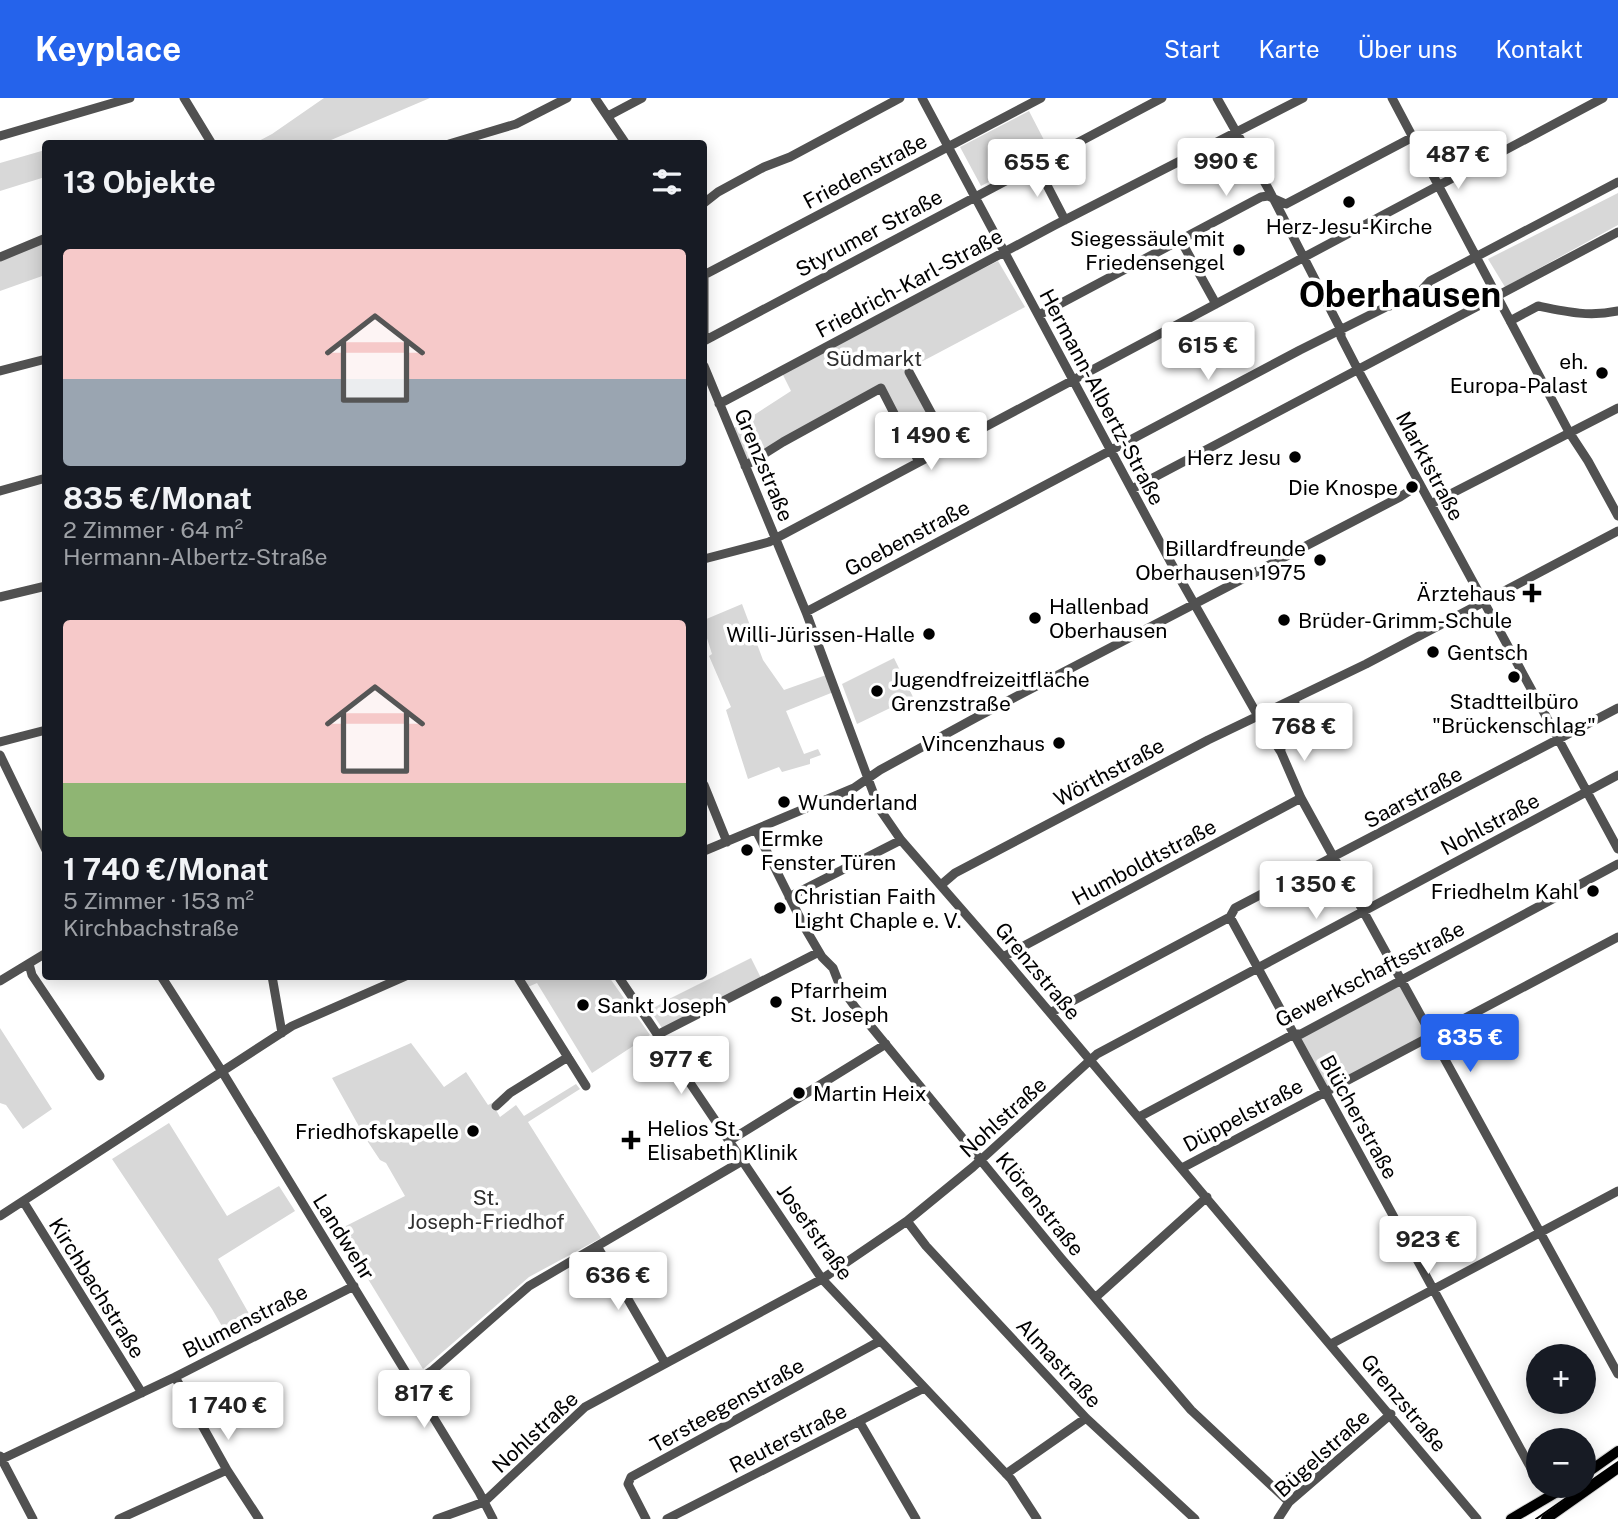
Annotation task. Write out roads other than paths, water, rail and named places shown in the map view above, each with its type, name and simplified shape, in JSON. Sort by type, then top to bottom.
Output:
[{"type":"main road","points":[[1596,1467],[1618,1451]]},
{"type":"main road","points":[[1546,1519],[1618,1468]]},
{"type":"main road","points":[[1511,1519],[1532,1498]]},
{"type":"street","points":[[0,136],[130,98]]},
{"type":"street","points":[[184,98],[210,140]]},
{"type":"street","points":[[462,140],[516,124],[567,98]]},
{"type":"street","points":[[595,98],[623,140]]},
{"type":"street","points":[[608,116],[642,98]]},
{"type":"street","points":[[707,201],[764,167],[790,157],[900,98]]},
{"type":"street","name":"Hermann-Albertz-Straße","points":[[922,98],[1132,489],[1258,716],[1281,752],[1301,798],[1618,1374]]},
{"type":"street","name":"Friedenstraße","points":[[707,273],[1041,98]]},
{"type":"street","name":"Styrumer Straße","points":[[707,337],[1162,98]]},
{"type":"street","name":"Marktstraße","points":[[1217,98],[1341,330],[1341,337],[1358,370],[1618,849]]},
{"type":"street","name":"Friedrich-Karl-Straße","points":[[719,404],[1065,220],[1303,98]]},
{"type":"street","points":[[1392,98],[1569,432],[1618,516]]},
{"type":"street","points":[[707,558],[764,544],[776,538],[1603,98]]},
{"type":"street","points":[[1039,315],[1261,197],[1266,196],[1284,204],[1293,201],[1413,137]]},
{"type":"street","points":[[1036,164],[1065,220]]},
{"type":"street","name":"Goebenstraße","points":[[806,612],[1341,330],[1386,307],[1402,303],[1417,295],[1430,281],[1618,182]]},
{"type":"street","points":[[1132,489],[1618,232]]},
{"type":"street","points":[[1181,239],[1216,304]]},
{"type":"street","points":[[0,257],[42,240]]},
{"type":"street","points":[[1510,321],[1538,306],[1580,315],[1618,311]]},
{"type":"street","points":[[0,372],[42,360]]},
{"type":"street","points":[[909,372],[949,446]]},
{"type":"street","name":"Grenzstraße","points":[[707,374],[806,612],[881,811],[901,840],[1051,1013],[1477,1519]]},
{"type":"street","points":[[746,466],[783,442],[881,388],[919,462]]},
{"type":"street","points":[[1431,504],[1618,408]]},
{"type":"street","points":[[0,491],[42,479]]},
{"type":"street","points":[[707,850],[854,788],[977,717],[1420,484]]},
{"type":"street","name":"Wörthstraße","points":[[941,885],[955,873],[1208,740],[1298,698],[1618,531]]},
{"type":"street","points":[[0,597],[42,587]]},
{"type":"street","points":[[1281,752],[1281,724],[1298,698]]},
{"type":"street","name":"Saarstraße","points":[[1051,1013],[1230,916],[1235,908],[1618,708]]},
{"type":"street","points":[[0,742],[42,731]]},
{"type":"street","points":[[0,755],[42,842]]},
{"type":"street","name":"Nohlstraße","points":[[437,1519],[484,1502],[576,1413],[822,1279],[907,1221],[981,1160],[1097,1054],[1618,775]]},
{"type":"street","points":[[707,792],[727,842]]},
{"type":"street","name":"Humboldtstraße","points":[[1003,957],[1301,798]]},
{"type":"street","name":"Klörenstraße","points":[[756,830],[789,897],[819,952],[833,968],[847,997],[1088,1290],[1196,1416],[1289,1502]]},
{"type":"street","points":[[789,897],[901,840]]},
{"type":"street","name":"Gewerkschaftsstraße","points":[[1139,1117],[1294,1034],[1301,1034],[1618,864]]},
{"type":"street","name":"Blücherstraße","points":[[1230,916],[1526,1459]]},
{"type":"street","name":"Düppelstraße","points":[[1182,1168],[1618,937]]},
{"type":"street","points":[[657,1035],[819,952]]},
{"type":"street","points":[[0,981],[42,956]]},
{"type":"street","points":[[29,964],[32,975],[100,1076]]},
{"type":"street","name":"Landwehr","points":[[164,980],[354,1286],[493,1519]]},
{"type":"street","points":[[273,980],[282,1033]]},
{"type":"street","points":[[0,1216],[282,1033],[308,1018],[397,980]]},
{"type":"street","points":[[520,980],[586,1086]]},
{"type":"street","name":"Josefstraße","points":[[621,980],[822,1279],[1006,1474],[1037,1519]]},
{"type":"street","points":[[729,1141],[886,1044]]},
{"type":"street","points":[[496,1106],[510,1093],[568,1057]]},
{"type":"street","points":[[413,1383],[433,1370],[523,1290],[742,1161]]},
{"type":"street","points":[[1331,1344],[1618,1191]]},
{"type":"street","points":[[1096,1297],[1207,1197]]},
{"type":"street","name":"Kirchbachstraße","points":[[23,1201],[142,1393]]},
{"type":"street","name":"Almastraße","points":[[907,1221],[935,1255],[1086,1418],[1195,1519]]},
{"type":"street","points":[[597,1245],[665,1363]]},
{"type":"street","name":"Blumenstraße","points":[[1,1458],[175,1377],[354,1286]]},
{"type":"street","name":"Tersteegenstraße","points":[[646,1519],[628,1484],[631,1477],[880,1340]]},
{"type":"street","points":[[175,1377],[227,1470],[259,1519]]},
{"type":"street","name":"Reuterstraße","points":[[667,1519],[924,1388]]},
{"type":"street","name":"Bügelstraße","points":[[1278,1519],[1289,1502],[1391,1414]]},
{"type":"street","points":[[1006,1474],[1086,1418]]},
{"type":"street","points":[[859,1421],[916,1519]]},
{"type":"street","points":[[1,1458],[33,1519]]},
{"type":"street","points":[[119,1519],[227,1470]]},
{"type":"tram line","points":[[1536,1519],[1618,1462]]},
{"type":"place","name":"Herz-Jesu-Kirche","points":[[1349,202]]},
{"type":"place","name":"Siegessäule mit Friedensengel","points":[[1239,250]]},
{"type":"place","name":"eh. Europa-Palast","points":[[1602,373]]},
{"type":"place","name":"Herz Jesu","points":[[1295,457]]},
{"type":"place","name":"Die Knospe","points":[[1412,487]]},
{"type":"place","name":"Billardfreunde Oberhausen 1975","points":[[1320,560]]},
{"type":"place","name":"Ärztehaus","points":[[1532,593]]},
{"type":"place","name":"Hallenbad Oberhausen","points":[[1035,618]]},
{"type":"place","name":"Brüder-Grimm-Schule","points":[[1284,620]]},
{"type":"place","name":"Willi-Jürissen-Halle","points":[[929,634]]},
{"type":"place","name":"Gentsch","points":[[1433,652]]},
{"type":"place","name":"Stadtteilbüro \"Brückenschlag\"","points":[[1514,677]]},
{"type":"place","name":"Jugendfreizeitfläche Grenzstraße","points":[[877,691]]},
{"type":"place","name":"Vincenzhaus","points":[[1059,743]]},
{"type":"place","name":"Wunderland","points":[[784,802]]},
{"type":"place","name":"Ermke Fenster Türen","points":[[747,850]]},
{"type":"place","name":"Friedhelm Kahl","points":[[1593,891]]},
{"type":"place","name":"Christian Faith Light Chaple e. V.","points":[[780,908]]},
{"type":"place","name":"Pfarrheim St. Joseph","points":[[776,1002]]},
{"type":"place","name":"Sankt Joseph","points":[[583,1005]]},
{"type":"place","name":"Martin Heix","points":[[799,1093]]},
{"type":"place","name":"Friedhofskapelle","points":[[473,1131]]},
{"type":"place","name":"Helios St. Elisabeth Klinik","points":[[631,1140]]},
{"type":"district","name":"Oberhausen","points":[[1400,294]]},
{"type":"park label","name":"Südmarkt","points":[[874,358]]},
{"type":"park label","name":"St. Joseph-Friedhof","points":[[486,1209]]}]
